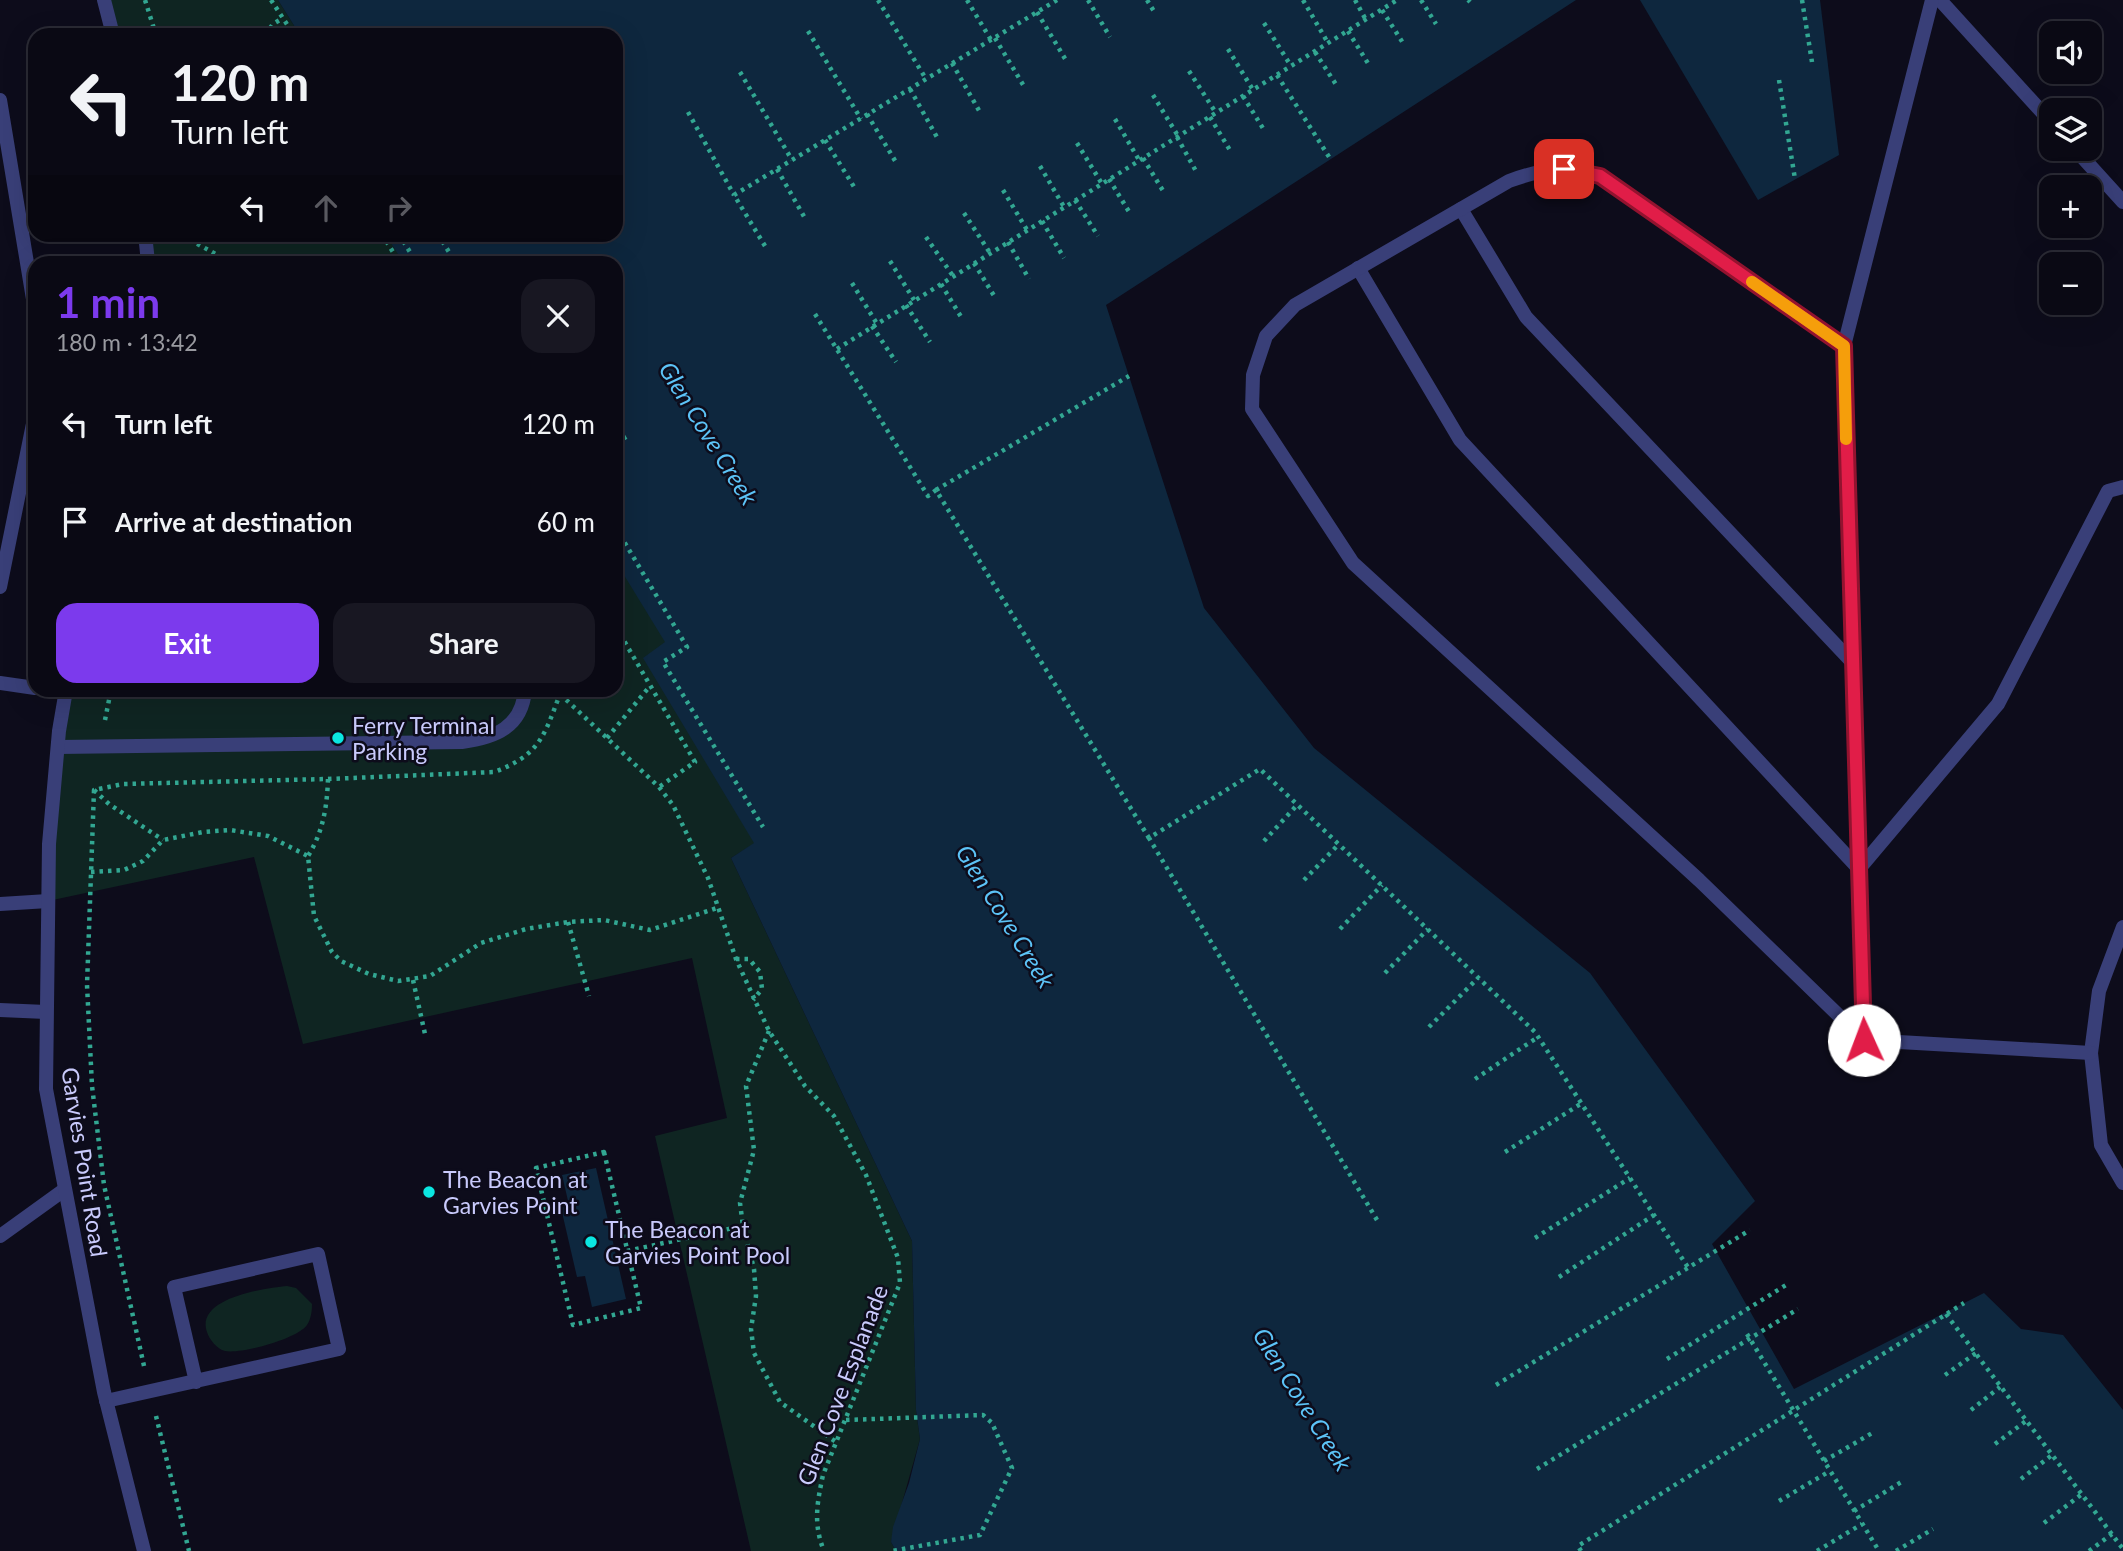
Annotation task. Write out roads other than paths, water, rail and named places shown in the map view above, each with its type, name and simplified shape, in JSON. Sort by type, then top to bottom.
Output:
[{"type":"street","points":[[104,0],[111,28]]},
{"type":"street","points":[[1864,1040],[1844,346],[1932,0]]},
{"type":"street","points":[[1940,0],[2039,109]]},
{"type":"street","points":[[0,100],[28,269]]},
{"type":"street","points":[[2086,161],[2123,202]]},
{"type":"street","points":[[1844,346],[1600,176],[1564,169],[1534,172],[1509,181],[1295,305],[1266,336],[1253,375],[1252,409],[1353,563],[1699,880],[1864,1040],[2091,1053]]},
{"type":"street","points":[[1461,209],[1527,317],[1853,663]]},
{"type":"street","points":[[1358,268],[1460,440],[1859,869]]},
{"type":"street","points":[[0,587],[28,449]]},
{"type":"street","points":[[1859,869],[1998,704],[2108,491],[2123,487]]},
{"type":"street","points":[[0,683],[28,687]]},
{"type":"street","name":"Garvies Point Road","points":[[65,697],[49,844],[46,1088],[106,1401],[144,1551]]},
{"type":"street","points":[[58,747],[462,742],[484,739],[506,730],[516,721],[524,697]]},
{"type":"street","points":[[0,904],[48,901]]},
{"type":"street","points":[[2123,927],[2099,991],[2091,1053],[2101,1145],[2123,1183]]},
{"type":"street","points":[[0,1010],[46,1012]]},
{"type":"street","points":[[0,1236],[64,1190]]},
{"type":"street","points":[[106,1401],[339,1349],[318,1254],[174,1287],[195,1381]]},
{"type":"water","name":"Glen Cove Creek","points":[[278,0],[1576,0],[1106,305],[1204,608],[1314,748],[1590,973],[1755,1201],[1712,1244],[1794,1389],[1984,1293],[2021,1329],[2063,1335],[2123,1410],[2123,1551],[896,1551],[891,1542],[893,1527],[909,1483],[920,1439],[916,1410],[912,1241],[731,858],[754,843],[643,658],[665,642],[623,573],[623,256],[399,256],[390,242],[623,242],[623,28],[296,28]]},
{"type":"water","points":[[1640,0],[1820,0],[1839,155],[1758,200]]},
{"type":"water","name":"The Beacon at Garvies Point Pool","points":[[596,1168],[626,1299],[592,1307],[585,1276],[577,1277],[561,1208],[569,1205],[562,1175]]},
{"type":"place","name":"Ferry Terminal Parking","points":[[338,738]]},
{"type":"place","name":"The Beacon at Garvies Point","points":[[429,1192]]},
{"type":"place","name":"The Beacon at Garvies Point Pool","points":[[591,1242]]}]
